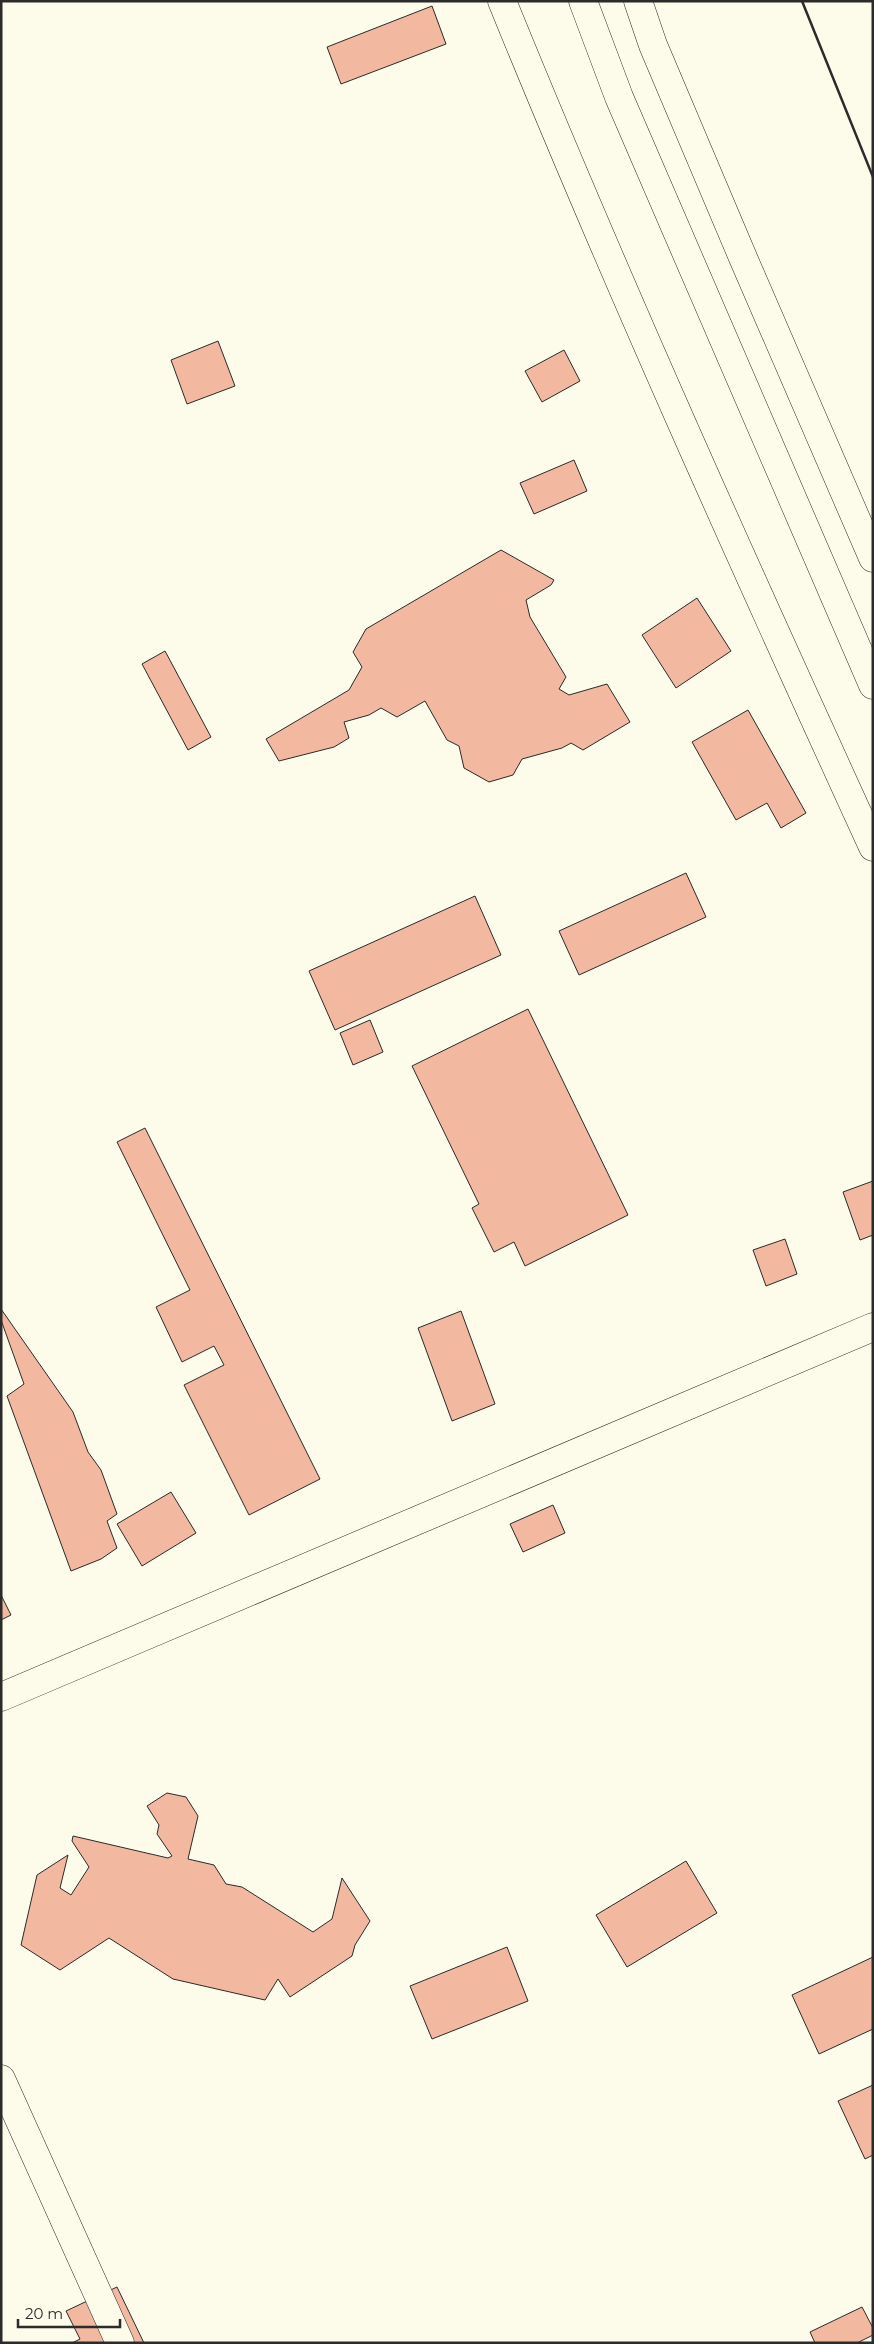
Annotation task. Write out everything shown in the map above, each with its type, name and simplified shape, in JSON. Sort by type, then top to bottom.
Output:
[{"type":"main road","points":[[502,1],[570,170],[753,584],[873,848]]},
{"type":"main road","points":[[583,1],[623,106],[873,685]]},
{"type":"main road","points":[[638,1],[653,45],[729,226],[873,558]]},
{"type":"main road","points":[[1,1697],[873,1327]]},
{"type":"main road","points":[[1,2079],[120,2343]]},
{"type":"building","points":[[432,6],[446,44],[341,84],[327,47]]},
{"type":"building","points":[[218,341],[235,386],[187,404],[171,360]]},
{"type":"building","points":[[564,350],[580,381],[542,402],[525,371]]},
{"type":"building","points":[[574,460],[587,491],[534,514],[520,483]]},
{"type":"building","points":[[501,550],[554,580],[551,585],[526,600],[530,617],[566,677],[559,689],[569,695],[607,684],[630,722],[583,750],[571,743],[562,748],[522,759],[513,775],[489,782],[464,768],[459,746],[447,740],[425,701],[397,717],[381,708],[369,715],[344,722],[349,738],[334,747],[279,761],[266,739],[349,690],[362,667],[353,652],[366,629]]},
{"type":"building","points":[[697,598],[731,651],[676,688],[642,635]]},
{"type":"building","points":[[165,651],[211,737],[188,750],[142,664]]},
{"type":"building","points":[[748,710],[806,813],[781,828],[767,803],[736,820],[692,742]]},
{"type":"building","points":[[686,873],[706,917],[579,975],[559,931]]},
{"type":"building","points":[[475,896],[501,955],[335,1030],[309,971]]},
{"type":"building","points":[[528,1009],[628,1215],[525,1266],[514,1242],[494,1252],[472,1208],[479,1204],[412,1066]]},
{"type":"building","points":[[370,1020],[383,1052],[353,1065],[340,1033]]},
{"type":"building","points":[[145,1128],[320,1479],[249,1515],[184,1385],[224,1365],[214,1346],[182,1362],[156,1307],[190,1290],[117,1142]]},
{"type":"building","points":[[873,1181],[873,1235],[860,1240],[843,1192]]},
{"type":"building","points":[[785,1239],[797,1274],[766,1286],[753,1250]]},
{"type":"building","points":[[1,1309],[73,1412],[88,1452],[101,1470],[117,1514],[107,1521],[117,1548],[101,1559],[71,1571],[7,1396],[24,1384],[1,1320]]},
{"type":"building","points":[[461,1311],[495,1404],[452,1421],[418,1328]]},
{"type":"building","points":[[171,1492],[196,1533],[142,1566],[117,1524]]},
{"type":"building","points":[[553,1505],[565,1533],[523,1552],[510,1524]]},
{"type":"building","points":[[1,1595],[11,1615],[1,1620]]},
{"type":"building","points":[[167,1793],[186,1797],[198,1816],[188,1859],[214,1865],[226,1884],[242,1887],[313,1932],[332,1919],[342,1878],[370,1921],[355,1945],[352,1956],[290,1997],[278,1979],[265,2000],[173,1979],[109,1938],[60,1970],[21,1945],[37,1875],[68,1855],[60,1888],[71,1895],[89,1867],[72,1841],[73,1836],[168,1858],[172,1856],[157,1834],[159,1825],[147,1806]]},
{"type":"building","points":[[686,1861],[717,1913],[627,1967],[596,1915]]},
{"type":"building","points":[[507,1947],[528,2001],[432,2039],[410,1986]]},
{"type":"building","points":[[873,1957],[873,2029],[819,2054],[792,1995]]},
{"type":"building","points":[[873,2085],[873,2155],[865,2159],[838,2101]]},
{"type":"building","points":[[117,2287],[144,2343],[72,2343],[80,2339],[66,2311]]},
{"type":"building","points":[[862,2307],[873,2328],[873,2335],[857,2343],[815,2343],[810,2332]]},
{"type":"wall","points":[[802,1],[873,177]]}]
